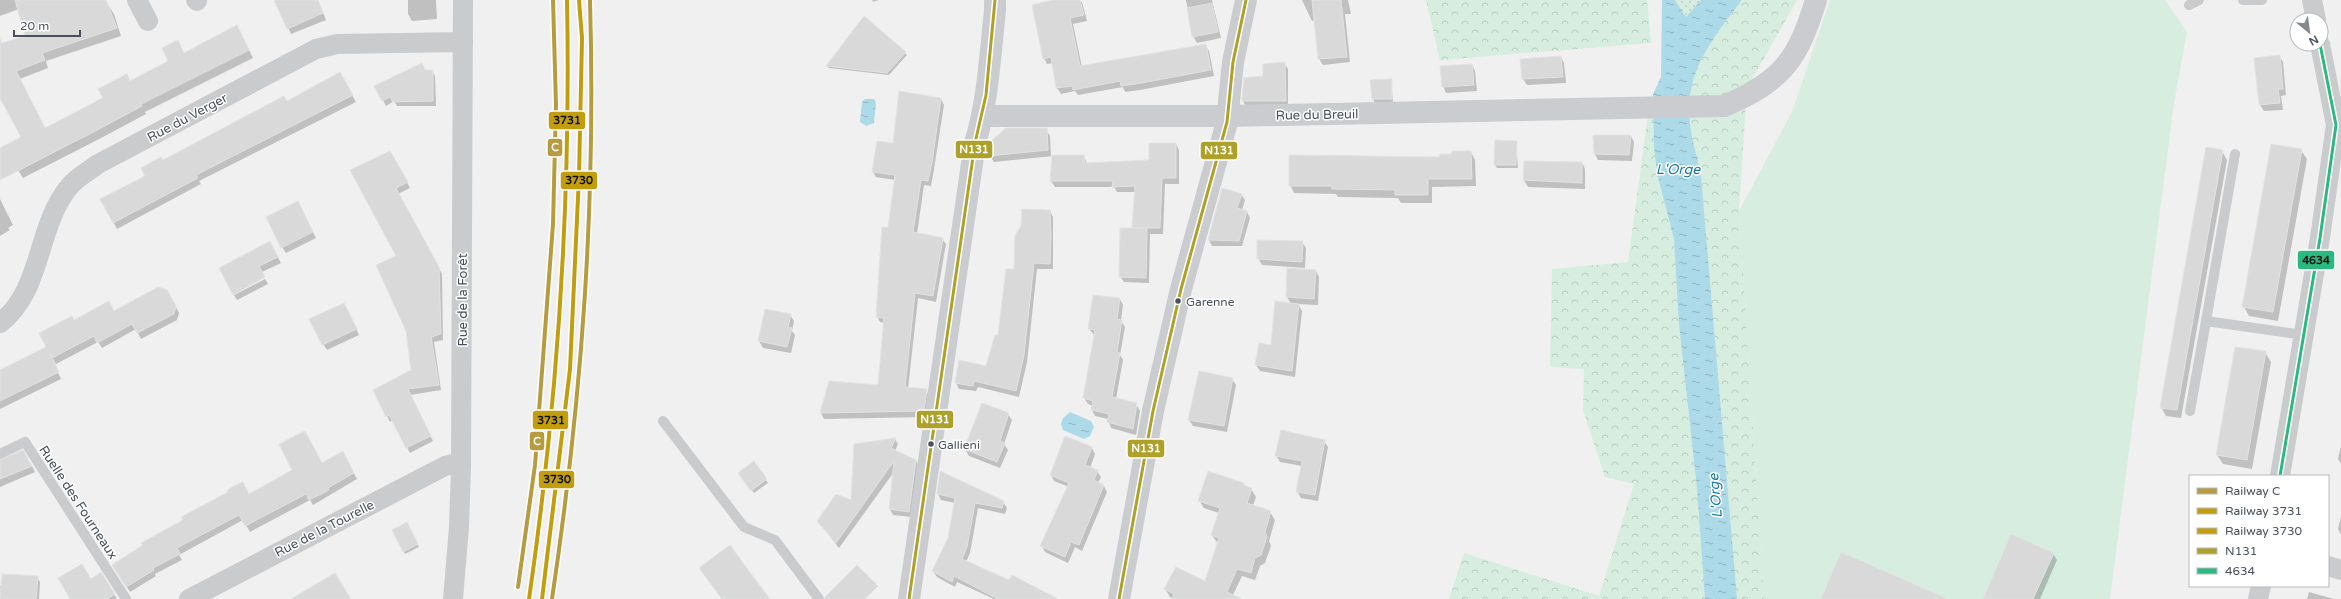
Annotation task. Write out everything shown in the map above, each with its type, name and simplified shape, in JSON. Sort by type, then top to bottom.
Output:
[{"type":"main road","points":[[909,599],[975,143],[984,116],[985,86],[995,11],[995,0]]},
{"type":"main road","points":[[1119,599],[1153,411],[1181,289],[1227,122],[1233,62],[1246,0]]},
{"type":"main road","name":"Rue du Breuil","points":[[984,116],[1227,116],[1724,106],[1750,96],[1771,82],[1793,59],[1806,34],[1816,0]]},
{"type":"street","points":[[137,0],[148,21]]},
{"type":"street","name":"Rue de la Forêt","points":[[453,599],[459,527],[461,466],[463,0]]},
{"type":"street","points":[[2312,0],[2314,12]]},
{"type":"street","name":"Rue du Verger","points":[[0,323],[10,315],[24,295],[53,214],[69,187],[98,164],[316,49],[337,44],[463,42]]},
{"type":"street","points":[[2280,475],[2304,335],[2336,125],[2322,52]]},
{"type":"street","name":"Rue de la Tourelle","points":[[188,599],[445,466],[453,464],[461,466]]},
{"type":"street","points":[[2329,566],[2341,570]]},
{"type":"street","points":[[2258,599],[2261,587]]},
{"type":"lane","points":[[2189,5],[2199,0]]},
{"type":"lane","points":[[2243,0],[2262,0]]},
{"type":"lane","points":[[2190,411],[2235,154]]},
{"type":"lane","points":[[2206,321],[2304,335]]},
{"type":"lane","points":[[663,421],[744,527],[775,540],[819,599]]},
{"type":"lane","name":"Ruelle des Fourneaux","points":[[0,454],[25,442],[126,599]]},
{"type":"green space","points":[[1426,0],[1647,0],[1651,43],[1440,60]]},
{"type":"green space","points":[[1675,0],[1701,0],[1686,17]]},
{"type":"green space","points":[[1742,0],[1797,0],[1747,88],[1739,211],[1764,599],[1449,599],[1464,553],[1599,596],[1634,484],[1605,477],[1583,410],[1584,369],[1550,367],[1552,269],[1628,262],[1649,107],[1690,106],[1694,76],[1700,62],[1715,37]]},
{"type":"green space","points":[[1830,0],[2165,0],[2187,32],[2174,103],[2110,599],[1764,599],[1739,211],[1792,112]]},
{"type":"water","name":"L'Orge","points":[[1662,0],[1675,0],[1686,17],[1701,0],[1742,0],[1720,29],[1702,57],[1691,88],[1689,106],[1691,131],[1701,176],[1737,599],[1705,599],[1697,488],[1679,324],[1674,239],[1657,173],[1654,146],[1653,94],[1661,77]]},
{"type":"water","points":[[865,99],[874,99],[876,103],[874,123],[866,126],[860,122],[862,102]]},
{"type":"water","points":[[1070,412],[1091,421],[1094,427],[1090,436],[1084,439],[1063,430],[1061,424],[1063,418]]},
{"type":"building","points":[[15,0],[106,0],[117,28],[42,53],[45,60],[16,71],[45,128],[103,98],[98,89],[127,74],[130,81],[168,61],[162,48],[178,40],[184,53],[237,25],[249,50],[141,104],[142,106],[0,180],[0,148],[21,137],[0,98],[0,39],[2,43],[25,36]]},
{"type":"building","points":[[274,0],[318,0],[323,13],[287,29]]},
{"type":"building","points":[[1053,0],[1080,0],[1084,15],[1070,18],[1080,66],[1206,44],[1211,70],[1121,86],[1120,81],[1073,90],[1072,86],[1056,88],[1051,57],[1043,59],[1032,5]]},
{"type":"building","points":[[1312,0],[1341,0],[1347,57],[1318,59]]},
{"type":"building","points":[[1212,3],[1218,32],[1192,37],[1187,8]]},
{"type":"building","points":[[864,16],[906,52],[887,73],[826,66]]},
{"type":"building","points":[[2280,55],[2283,89],[2278,89],[2280,103],[2259,105],[2254,58]]},
{"type":"building","points":[[1561,56],[1563,77],[1522,79],[1520,59]]},
{"type":"building","points":[[1285,62],[1286,101],[1242,101],[1244,78],[1263,76],[1263,64]]},
{"type":"building","points":[[422,63],[425,70],[433,70],[433,101],[393,102],[390,97],[382,101],[374,86]]},
{"type":"building","points":[[1472,64],[1474,85],[1442,87],[1440,66]]},
{"type":"building","points":[[340,72],[353,95],[196,175],[198,178],[113,223],[100,199],[145,176],[141,168],[161,157],[163,160],[284,96],[287,101]]},
{"type":"building","points":[[1392,79],[1392,99],[1372,99],[1370,80]]},
{"type":"building","points":[[899,91],[941,98],[932,163],[928,181],[921,180],[913,232],[943,238],[933,296],[915,293],[905,387],[927,389],[924,411],[820,413],[829,381],[878,385],[884,318],[876,317],[882,227],[888,228],[895,175],[872,172],[877,141],[893,143]]},
{"type":"building","points":[[1006,128],[1047,128],[1048,150],[989,156],[991,141]]},
{"type":"building","points":[[1593,135],[1631,135],[1629,155],[1594,154]]},
{"type":"building","points":[[1495,140],[1517,141],[1516,165],[1494,165]]},
{"type":"building","points":[[1149,143],[1176,143],[1176,178],[1162,178],[1160,228],[1132,228],[1135,186],[1112,187],[1113,181],[1050,181],[1052,155],[1084,155],[1085,163],[1149,160]]},
{"type":"building","points":[[2271,144],[2302,149],[2273,312],[2242,307]]},
{"type":"building","points":[[2206,147],[2223,150],[2177,410],[2160,408]]},
{"type":"building","points":[[390,151],[408,182],[396,188],[439,267],[441,334],[431,337],[439,385],[408,389],[431,436],[406,448],[389,415],[386,417],[373,390],[411,370],[406,331],[376,265],[396,256],[350,170]]},
{"type":"building","points":[[1452,151],[1471,151],[1472,179],[1428,179],[1428,195],[1395,195],[1395,190],[1332,189],[1332,186],[1289,186],[1289,155],[1439,157],[1440,154],[1451,154]]},
{"type":"building","points":[[1524,161],[1582,162],[1582,183],[1523,180]]},
{"type":"building","points":[[1222,188],[1242,194],[1237,208],[1247,211],[1239,241],[1208,240]]},
{"type":"building","points":[[298,201],[313,232],[281,248],[266,217]]},
{"type":"building","points":[[1022,209],[1050,210],[1051,236],[1050,264],[1034,263],[1024,355],[1016,391],[974,381],[973,386],[955,383],[959,360],[986,366],[995,335],[998,335],[1006,269],[1014,269],[1015,236],[1021,226]]},
{"type":"building","points":[[1120,228],[1147,228],[1146,278],[1119,277]]},
{"type":"building","points":[[1257,240],[1303,241],[1302,262],[1257,259]]},
{"type":"building","points":[[270,241],[278,257],[259,266],[265,277],[233,295],[219,268]]},
{"type":"building","points":[[1287,268],[1316,270],[1314,299],[1286,297]]},
{"type":"building","points":[[158,287],[167,290],[176,306],[174,314],[137,333],[132,324],[97,343],[94,336],[52,358],[59,372],[0,401],[0,370],[46,347],[39,333],[72,316],[74,320],[109,301],[114,311]]},
{"type":"building","points":[[1093,295],[1120,298],[1117,319],[1122,320],[1117,352],[1120,353],[1112,397],[1137,403],[1133,429],[1107,422],[1109,414],[1091,410],[1093,401],[1083,398],[1095,330],[1088,329]]},
{"type":"building","points":[[1275,301],[1299,304],[1292,371],[1255,365],[1259,343],[1271,345]]},
{"type":"building","points":[[344,303],[357,329],[322,345],[309,319]]},
{"type":"building","points":[[765,309],[791,314],[788,327],[792,328],[787,347],[758,341]]},
{"type":"building","points":[[2235,347],[2266,351],[2247,460],[2216,455]]},
{"type":"building","points":[[1199,371],[1233,378],[1224,426],[1188,420]]},
{"type":"building","points":[[982,403],[1009,413],[1000,441],[1005,443],[997,462],[964,449]]},
{"type":"building","points":[[1281,430],[1325,440],[1315,495],[1296,492],[1302,461],[1275,456]]},
{"type":"building","points":[[305,431],[322,463],[343,451],[354,473],[328,488],[329,490],[309,500],[306,494],[245,526],[239,515],[177,548],[180,554],[153,568],[154,570],[126,587],[112,565],[143,545],[141,543],[183,520],[181,517],[228,492],[227,490],[234,486],[243,482],[249,494],[292,470],[279,444]]},
{"type":"building","points":[[1065,436],[1092,447],[1085,465],[1098,470],[1094,480],[1104,485],[1079,545],[1071,542],[1065,557],[1040,546],[1069,483],[1050,475]]},
{"type":"building","points":[[896,438],[891,448],[916,460],[909,512],[889,509],[894,461],[836,543],[817,521],[836,494],[851,500],[854,444]]},
{"type":"building","points":[[23,450],[32,466],[0,479],[0,460]]},
{"type":"building","points":[[754,461],[767,479],[751,491],[738,473]]},
{"type":"building","points":[[940,471],[1004,501],[1002,508],[975,503],[967,547],[962,559],[1009,580],[1012,575],[1058,599],[998,599],[954,576],[952,582],[932,571],[948,538],[955,498],[937,494]]},
{"type":"building","points":[[1208,471],[1244,483],[1243,485],[1252,488],[1247,503],[1271,511],[1265,532],[1267,537],[1261,555],[1255,558],[1251,573],[1237,569],[1227,592],[1242,599],[1172,599],[1174,594],[1164,589],[1176,567],[1205,581],[1219,538],[1211,535],[1220,508],[1198,501]]},
{"type":"building","points":[[407,522],[418,544],[403,552],[392,530]]},
{"type":"building","points":[[2011,534],[2054,553],[2033,599],[1983,599]]},
{"type":"building","points":[[730,545],[770,599],[722,599],[699,568]]},
{"type":"building","points":[[1841,552],[1948,599],[1821,599]]},
{"type":"building","points":[[82,564],[91,579],[101,572],[115,594],[107,599],[70,599],[58,578]]},
{"type":"building","points":[[857,565],[878,586],[865,599],[825,599],[825,597]]},
{"type":"building","points":[[335,573],[351,599],[291,599]]},
{"type":"building","points":[[2,574],[38,576],[36,599],[0,599]]},
{"type":"rail line","name":"C","points":[[518,587],[535,465],[553,224],[556,105],[553,0]]},
{"type":"rail line","name":"3731","points":[[529,599],[548,449],[560,300],[567,151],[567,0]]},
{"type":"rail line","name":"3730","points":[[542,599],[570,369],[579,176],[582,38],[579,0]]},
{"type":"rail line","name":"C","points":[[552,599],[579,375],[589,226],[591,152],[590,0]]},
{"type":"transit line","name":"N131","points":[[909,599],[975,143],[986,95],[995,0]]},
{"type":"transit line","name":"N131","points":[[1119,599],[1153,411],[1181,289],[1227,122],[1233,62],[1246,0]]},
{"type":"transit line","name":"4634","points":[[2280,475],[2320,238],[2336,125],[2322,52]]},
{"type":"place","name":"Garenne","points":[[1178,301]]},
{"type":"place","name":"Gallieni","points":[[931,444]]}]
